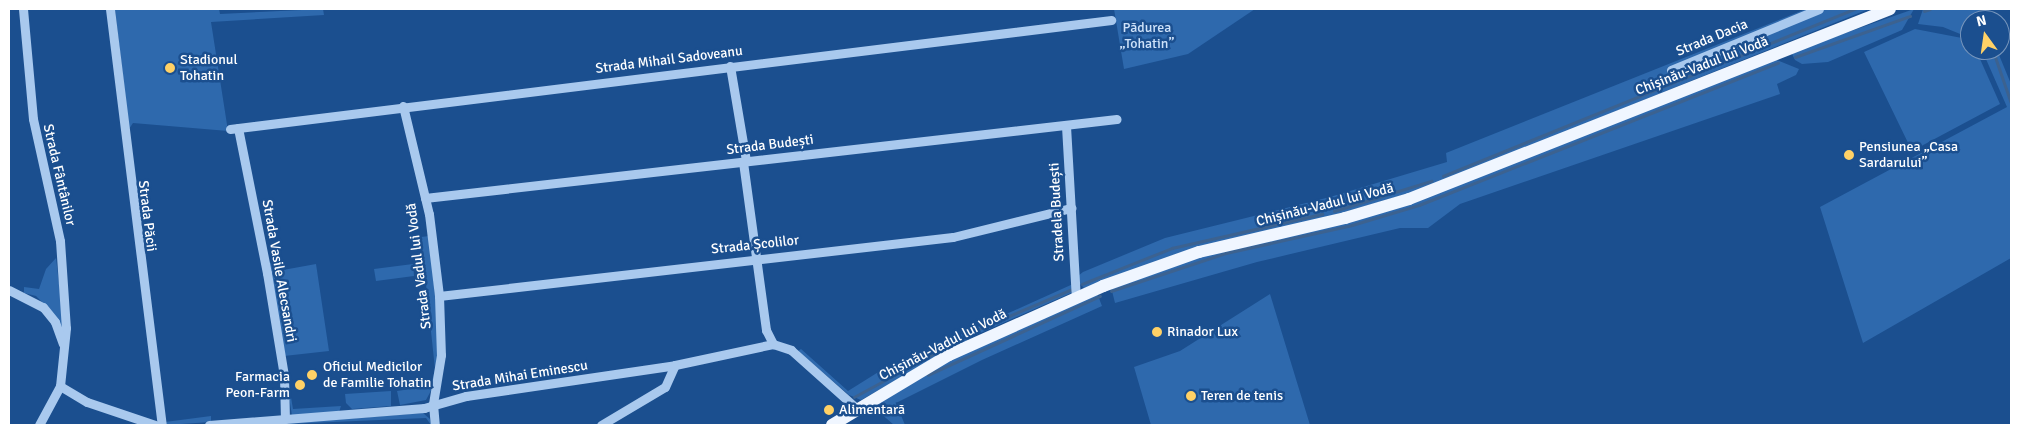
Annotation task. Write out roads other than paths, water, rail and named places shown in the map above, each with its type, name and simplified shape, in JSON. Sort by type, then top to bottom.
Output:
[{"type":"main road","name":"Chișinău-Vadul lui Vodă","points":[[832,425],[856,408],[949,355],[1076,297],[1199,252],[1345,218],[1409,199],[1890,9]]},
{"type":"street","name":"Strada Fântânilor","points":[[23,9],[33,119],[60,241],[64,347],[60,386]]},
{"type":"street","name":"Strada Păcii","points":[[110,9],[162,425]]},
{"type":"street","name":"Strada Dacia","points":[[1671,70],[1819,9]]},
{"type":"street","name":"Strada Mihail Sadoveanu","points":[[234,129],[403,106],[1111,20]]},
{"type":"street","points":[[730,66],[745,161],[755,258],[766,330],[773,344],[791,350],[856,408]]},
{"type":"street","name":"Strada Vadul lui Vodă","points":[[403,106],[425,198],[439,296],[441,356],[434,404],[435,425]]},
{"type":"street","name":"Strada Budești","points":[[425,198],[1117,119]]},
{"type":"street","name":"Stradela Budești","points":[[1066,126],[1076,297]]},
{"type":"street","name":"Strada Vasile Alecsandri","points":[[234,129],[267,273],[284,376],[285,419]]},
{"type":"street","name":"Strada Școlilor","points":[[439,296],[755,258],[953,237],[1071,208]]},
{"type":"street","name":"Strada Fântânilor","points":[[9,290],[43,307],[55,322],[64,347]]},
{"type":"street","name":"Strada Mihai Eminescu","points":[[209,425],[434,404],[675,365],[773,344]]},
{"type":"street","points":[[601,425],[666,387],[675,365]]},
{"type":"street","points":[[39,425],[60,386],[87,402],[155,425]]},
{"type":"waterway","points":[[1443,176],[1855,9]]},
{"type":"waterway","points":[[1924,11],[1930,9]]},
{"type":"waterway","points":[[1795,57],[1910,16]]},
{"type":"waterway","points":[[1996,60],[2011,102]]},
{"type":"waterway","points":[[1111,291],[1226,253],[1352,225],[1419,205],[1778,63]]},
{"type":"waterway","points":[[1334,211],[1431,181]]},
{"type":"waterway","points":[[1082,284],[1172,248],[1322,214]]},
{"type":"waterway","points":[[854,397],[981,328],[1070,290]]},
{"type":"waterway","points":[[928,375],[1100,296]]},
{"type":"place","name":"Stadionul Tohatin","points":[[170,68]]},
{"type":"place","name":"Pensiunea „Casa Sardarului”","points":[[1849,155]]},
{"type":"place","name":"Rinador Lux","points":[[1157,332]]},
{"type":"place","name":"Oficiul Medicilor de Familie Tohatin","points":[[312,375]]},
{"type":"place","name":"Farmacia Peon-Farm","points":[[300,385]]},
{"type":"place","name":"Teren de tenis","points":[[1191,396]]},
{"type":"place","name":"Alimentară","points":[[829,410]]},
{"type":"park label","name":"Pădurea „Tohatin”","points":[[1147,36]]}]
